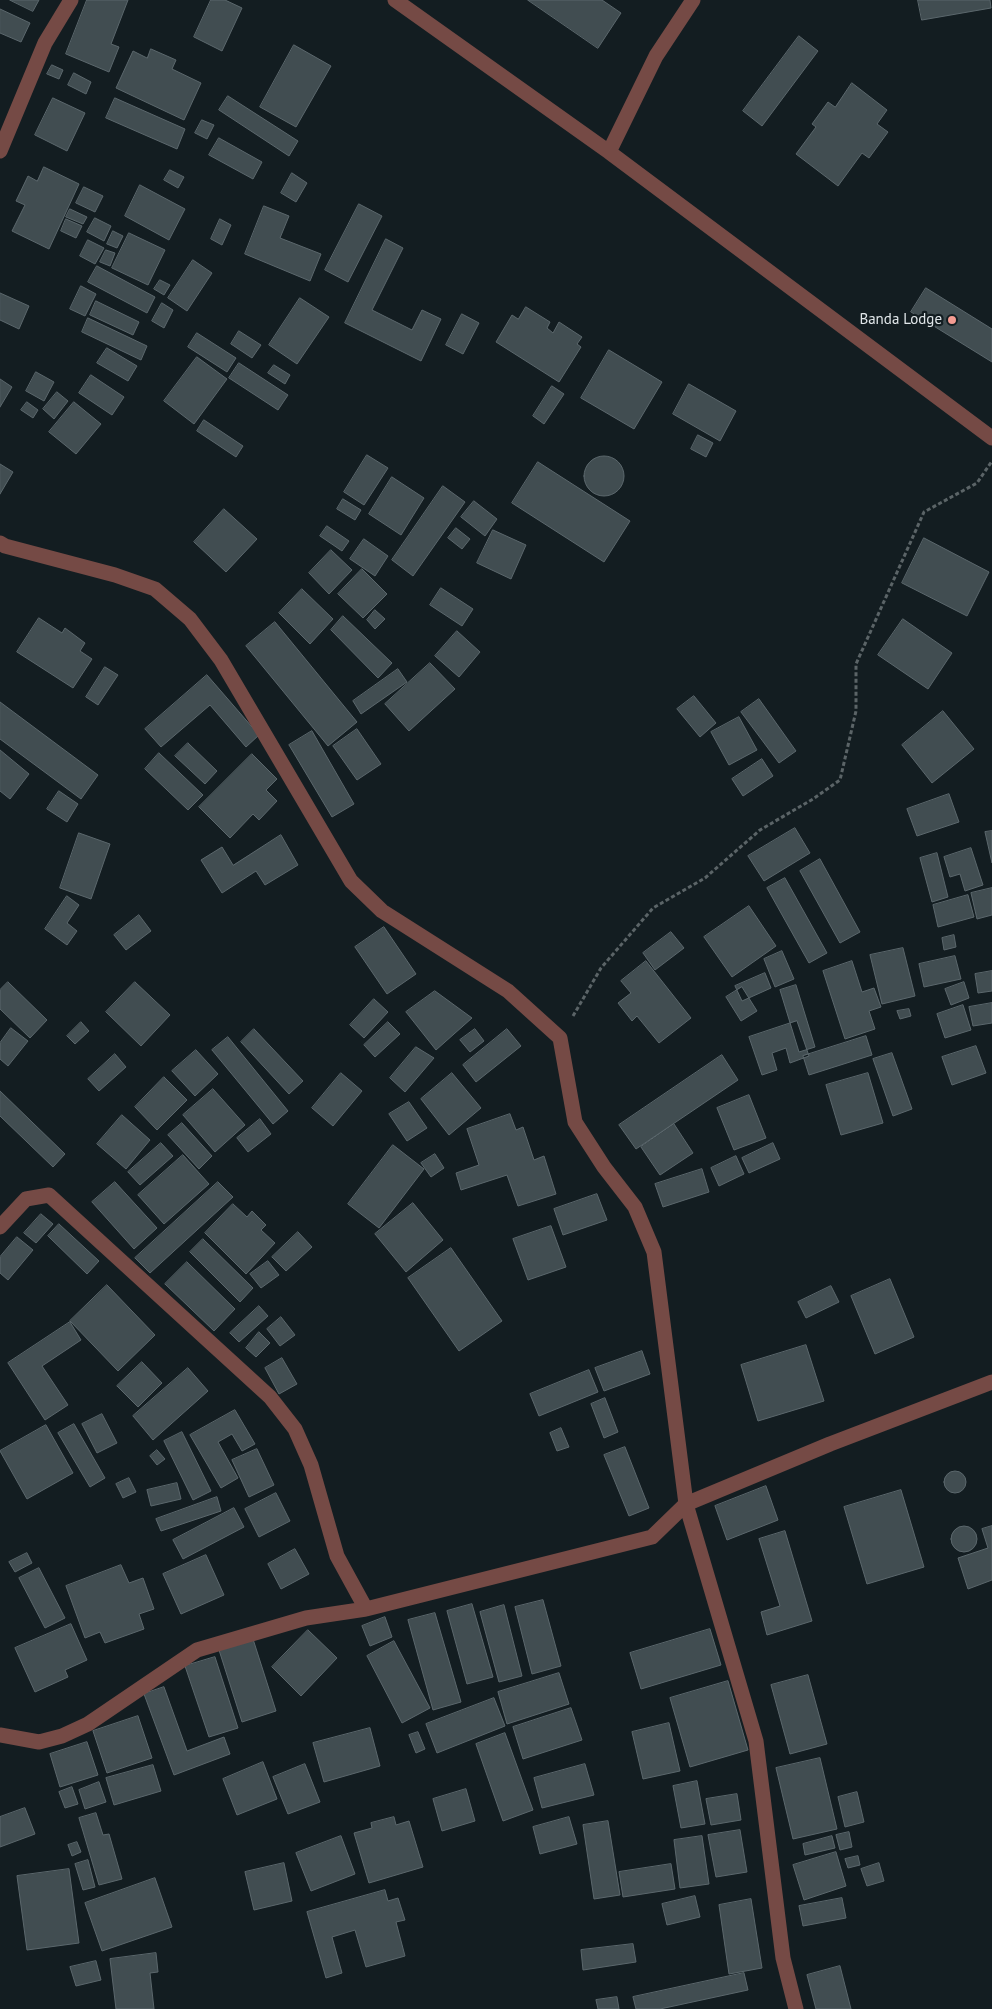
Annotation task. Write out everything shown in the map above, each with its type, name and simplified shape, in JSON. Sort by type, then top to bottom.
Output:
[{"type":"street","points":[[0,151],[45,44],[71,0]]},
{"type":"street","points":[[395,0],[609,152],[992,438]]},
{"type":"street","points":[[609,152],[656,56],[693,0]]},
{"type":"street","points":[[0,543],[5,546],[115,575],[155,589],[190,619],[221,660],[351,881],[382,912],[508,991],[560,1038],[575,1122],[604,1167],[635,1207],[654,1252],[686,1504],[756,1741],[783,1958],[796,2009]]},
{"type":"street","points":[[0,1227],[26,1199],[49,1195],[270,1397],[295,1428],[311,1465],[337,1556],[366,1609]]},
{"type":"street","points":[[0,1735],[38,1742],[62,1736],[88,1724],[197,1650],[306,1618],[366,1609],[652,1537],[686,1504],[830,1444],[992,1382]]},
{"type":"path","points":[[560,1038],[601,968],[653,908],[705,878],[760,830],[813,799],[840,780],[856,711],[856,664],[924,512],[977,483],[992,461]]},
{"type":"building","points":[[10,0],[39,0],[33,11]]},
{"type":"building","points":[[87,0],[128,0],[111,44],[119,47],[109,72],[66,54]]},
{"type":"building","points":[[211,0],[225,0],[242,8],[222,51],[194,37]]},
{"type":"building","points":[[528,0],[602,0],[621,13],[598,48]]},
{"type":"building","points":[[918,0],[990,0],[991,8],[922,20]]},
{"type":"building","points":[[0,9],[30,23],[21,42],[0,33]]},
{"type":"building","points":[[799,36],[818,51],[762,126],[743,111]]},
{"type":"building","points":[[294,45],[331,66],[296,127],[260,107]]},
{"type":"building","points":[[151,49],[176,60],[172,69],[201,83],[184,120],[116,88],[133,51],[147,58]]},
{"type":"building","points":[[52,65],[63,70],[59,79],[47,74]]},
{"type":"building","points":[[74,73],[91,82],[86,94],[68,85]]},
{"type":"building","points":[[852,83],[887,110],[877,124],[888,132],[869,158],[862,153],[838,186],[796,154],[816,127],[812,124],[828,102],[835,107]]},
{"type":"building","points":[[228,96],[298,141],[289,156],[219,110]]},
{"type":"building","points":[[53,98],[85,113],[67,151],[35,135]]},
{"type":"building","points":[[115,98],[185,129],[177,149],[106,118]]},
{"type":"building","points":[[202,120],[214,125],[207,139],[195,133]]},
{"type":"building","points":[[219,138],[262,162],[253,179],[209,155]]},
{"type":"building","points":[[44,167],[79,184],[49,249],[12,231],[25,205],[16,201],[28,176],[37,181]]},
{"type":"building","points":[[170,170],[184,177],[178,188],[164,180]]},
{"type":"building","points":[[292,173],[307,183],[296,202],[281,193]]},
{"type":"building","points":[[140,185],[185,209],[169,240],[125,216]]},
{"type":"building","points":[[84,187],[103,196],[95,212],[76,203]]},
{"type":"building","points":[[359,204],[382,216],[348,282],[325,270]]},
{"type":"building","points":[[264,206],[289,216],[280,238],[321,254],[310,281],[245,254]]},
{"type":"building","points":[[70,209],[87,217],[83,224],[66,217]]},
{"type":"building","points":[[95,218],[111,226],[104,241],[87,232]]},
{"type":"building","points":[[66,219],[82,226],[76,238],[61,231]]},
{"type":"building","points":[[220,219],[231,225],[222,245],[211,239]]},
{"type":"building","points":[[113,231],[123,236],[117,248],[107,244]]},
{"type":"building","points":[[129,233],[165,250],[148,285],[112,268]]},
{"type":"building","points":[[386,239],[403,248],[372,310],[412,330],[422,310],[441,319],[421,361],[345,323]]},
{"type":"building","points":[[88,240],[104,248],[95,264],[80,256]]},
{"type":"building","points":[[106,250],[115,253],[110,266],[100,262]]},
{"type":"building","points":[[193,260],[212,273],[187,311],[168,298]]},
{"type":"building","points":[[97,266],[155,297],[147,313],[88,282]]},
{"type":"building","points":[[160,280],[170,285],[164,295],[154,289]]},
{"type":"building","points":[[81,286],[96,294],[85,316],[70,309]]},
{"type":"building","name":"Banda Lodge","points":[[926,288],[992,329],[992,362],[911,312]]},
{"type":"building","points":[[0,293],[29,306],[19,329],[0,320]]},
{"type":"building","points":[[300,298],[329,317],[297,364],[269,345]]},
{"type":"building","points":[[96,301],[139,322],[133,335],[90,315]]},
{"type":"building","points":[[162,303],[173,310],[164,328],[152,321]]},
{"type":"building","points":[[526,307],[550,322],[547,328],[553,333],[559,322],[582,337],[577,344],[581,347],[559,382],[496,342],[512,315],[518,319]]},
{"type":"building","points":[[462,314],[479,323],[463,354],[446,345]]},
{"type":"building","points":[[88,318],[147,346],[141,360],[82,332]]},
{"type":"building","points":[[239,331],[261,345],[252,358],[231,344]]},
{"type":"building","points":[[197,333],[236,358],[227,372],[188,347]]},
{"type":"building","points":[[107,348],[137,366],[128,381],[97,363]]},
{"type":"building","points":[[609,350],[662,382],[634,429],[581,398]]},
{"type":"building","points":[[197,357],[227,379],[194,424],[164,401]]},
{"type":"building","points":[[239,363],[288,395],[278,410],[229,378]]},
{"type":"building","points":[[274,365],[290,375],[285,384],[268,373]]},
{"type":"building","points":[[36,372],[54,382],[44,401],[26,391]]},
{"type":"building","points":[[91,375],[124,397],[112,415],[79,393]]},
{"type":"building","points":[[0,379],[12,387],[0,407]]},
{"type":"building","points":[[689,384],[736,411],[720,441],[673,414]]},
{"type":"building","points":[[552,386],[564,394],[544,424],[533,416]]},
{"type":"building","points":[[57,392],[68,401],[54,419],[43,409]]},
{"type":"building","points":[[27,402],[38,410],[33,418],[21,410]]},
{"type":"building","points":[[74,402],[101,424],[76,454],[49,432]]},
{"type":"building","points":[[204,420],[243,446],[236,457],[197,431]]},
{"type":"building","points":[[698,435],[713,443],[706,457],[691,449]]},
{"type":"building","points":[[367,455],[388,468],[364,505],[344,492]]},
{"type":"building","points":[[600,456],[608,456],[615,459],[621,465],[624,476],[621,487],[615,493],[608,496],[600,496],[593,493],[587,487],[584,480],[584,472],[587,465],[593,459]]},
{"type":"building","points":[[538,462],[630,521],[604,562],[512,503]]},
{"type":"building","points":[[0,464],[13,472],[0,494]]},
{"type":"building","points":[[392,477],[424,498],[401,535],[369,514]]},
{"type":"building","points":[[443,486],[465,502],[413,576],[392,560]]},
{"type":"building","points":[[343,499],[361,510],[355,520],[337,509]]},
{"type":"building","points":[[474,501],[497,519],[485,536],[461,517]]},
{"type":"building","points":[[224,509],[257,539],[226,572],[194,542]]},
{"type":"building","points":[[327,526],[349,541],[342,551],[320,536]]},
{"type":"building","points":[[456,528],[470,539],[462,549],[448,538]]},
{"type":"building","points":[[493,530],[526,545],[511,579],[477,563]]},
{"type":"building","points":[[924,538],[989,572],[967,616],[902,583]]},
{"type":"building","points":[[364,539],[388,556],[375,576],[350,559]]},
{"type":"building","points":[[331,550],[352,570],[329,594],[309,573]]},
{"type":"building","points":[[362,569],[387,594],[363,618],[338,594]]},
{"type":"building","points":[[441,588],[473,609],[462,626],[430,605]]},
{"type":"building","points":[[302,589],[333,619],[310,644],[279,613]]},
{"type":"building","points":[[375,610],[385,619],[375,629],[367,620]]},
{"type":"building","points":[[343,616],[392,663],[378,678],[331,630]]},
{"type":"building","points":[[39,618],[62,633],[65,628],[85,643],[80,651],[92,659],[73,688],[17,652]]},
{"type":"building","points":[[903,619],[952,653],[928,689],[878,655]]},
{"type":"building","points":[[275,622],[357,722],[328,746],[246,646]]},
{"type":"building","points":[[457,631],[480,652],[459,677],[435,656]]},
{"type":"building","points":[[430,663],[455,689],[409,731],[385,704]]},
{"type":"building","points":[[105,667],[118,675],[98,705],[86,697]]},
{"type":"building","points":[[398,669],[407,682],[361,714],[353,701]]},
{"type":"building","points":[[207,675],[259,735],[246,747],[210,705],[161,747],[145,729]]},
{"type":"building","points":[[694,696],[716,723],[700,737],[677,709]]},
{"type":"building","points":[[759,699],[796,751],[779,763],[741,712]]},
{"type":"building","points":[[0,702],[98,775],[81,799],[0,739]]},
{"type":"building","points":[[943,711],[974,749],[932,783],[902,745]]},
{"type":"building","points":[[739,717],[757,750],[729,765],[711,732]]},
{"type":"building","points":[[357,729],[381,764],[357,780],[333,746]]},
{"type":"building","points":[[312,731],[354,804],[332,817],[289,745]]},
{"type":"building","points":[[188,743],[217,771],[205,784],[175,756]]},
{"type":"building","points":[[0,750],[29,774],[10,799],[0,791]]},
{"type":"building","points":[[159,753],[203,795],[188,810],[145,769]]},
{"type":"building","points":[[252,754],[277,779],[266,790],[277,801],[259,820],[253,814],[230,838],[199,807]]},
{"type":"building","points":[[762,759],[773,776],[743,796],[732,779]]},
{"type":"building","points":[[59,791],[78,804],[67,822],[47,809]]},
{"type":"building","points":[[949,794],[959,822],[917,836],[907,809]]},
{"type":"building","points":[[795,828],[810,853],[764,881],[748,856]]},
{"type":"building","points":[[992,831],[992,863],[985,832]]},
{"type":"building","points":[[79,833],[110,844],[91,899],[60,888]]},
{"type":"building","points":[[281,835],[298,865],[265,885],[256,871],[222,893],[201,860],[222,847],[233,865]]},
{"type":"building","points":[[971,848],[983,885],[965,891],[960,874],[950,877],[944,857]]},
{"type":"building","points":[[937,853],[948,897],[932,902],[920,858]]},
{"type":"building","points":[[820,859],[860,932],[840,943],[800,871]]},
{"type":"building","points":[[785,878],[827,953],[809,963],[767,888]]},
{"type":"building","points":[[992,888],[992,915],[977,919],[971,893]]},
{"type":"building","points":[[968,895],[974,917],[938,927],[933,905]]},
{"type":"building","points":[[67,896],[79,905],[67,923],[77,931],[67,945],[45,929]]},
{"type":"building","points":[[749,906],[776,946],[732,977],[704,937]]},
{"type":"building","points":[[139,915],[151,931],[126,950],[114,935]]},
{"type":"building","points":[[384,927],[416,974],[387,994],[355,947]]},
{"type":"building","points":[[671,932],[684,948],[655,970],[643,953]]},
{"type":"building","points":[[954,935],[956,947],[944,950],[942,938]]},
{"type":"building","points":[[903,948],[915,996],[882,1004],[870,955]]},
{"type":"building","points":[[782,951],[794,979],[775,987],[764,959]]},
{"type":"building","points":[[955,956],[961,979],[924,987],[919,964]]},
{"type":"building","points":[[646,961],[691,1018],[659,1043],[637,1016],[632,1021],[618,1003],[631,993],[621,981]]},
{"type":"building","points":[[852,961],[862,992],[874,988],[881,1007],[869,1011],[875,1029],[845,1039],[823,971]]},
{"type":"building","points":[[992,971],[992,991],[978,993],[975,974]]},
{"type":"building","points":[[765,973],[771,988],[742,1001],[735,986]]},
{"type":"building","points":[[8,982],[47,1020],[30,1038],[0,1009],[0,990]]},
{"type":"building","points":[[135,982],[170,1015],[141,1046],[106,1012]]},
{"type":"building","points":[[964,982],[969,998],[951,1005],[945,989]]},
{"type":"building","points":[[796,985],[815,1047],[799,1052],[780,990]]},
{"type":"building","points":[[742,987],[757,1011],[741,1021],[726,997]]},
{"type":"building","points":[[435,991],[472,1018],[436,1050],[406,1012]]},
{"type":"building","points":[[374,999],[388,1012],[364,1038],[350,1025]]},
{"type":"building","points":[[992,1003],[992,1023],[973,1026],[969,1007]]},
{"type":"building","points":[[963,1005],[971,1030],[945,1038],[937,1014]]},
{"type":"building","points":[[909,1009],[911,1016],[900,1019],[897,1011]]},
{"type":"building","points":[[797,1021],[809,1056],[790,1063],[786,1048],[772,1053],[777,1070],[762,1075],[749,1037]]},
{"type":"building","points":[[81,1022],[89,1031],[75,1044],[67,1036]]},
{"type":"building","points":[[388,1022],[400,1034],[375,1057],[364,1045]]},
{"type":"building","points":[[11,1028],[28,1041],[8,1066],[0,1059],[0,1043]]},
{"type":"building","points":[[254,1029],[303,1081],[289,1094],[241,1042]]},
{"type":"building","points":[[475,1029],[484,1041],[470,1052],[460,1040]]},
{"type":"building","points":[[507,1029],[521,1046],[476,1082],[463,1065]]},
{"type":"building","points":[[866,1036],[872,1055],[809,1075],[803,1056]]},
{"type":"building","points":[[228,1037],[288,1111],[273,1124],[212,1050]]},
{"type":"building","points":[[976,1046],[986,1073],[952,1085],[942,1057]]},
{"type":"building","points":[[416,1047],[434,1058],[405,1092],[390,1078]]},
{"type":"building","points":[[196,1050],[218,1074],[195,1096],[172,1071]]},
{"type":"building","points":[[892,1053],[912,1109],[893,1116],[873,1059]]},
{"type":"building","points":[[115,1054],[126,1067],[99,1091],[88,1079]]},
{"type":"building","points":[[722,1055],[738,1080],[636,1149],[619,1125]]},
{"type":"building","points":[[341,1073],[362,1091],[333,1126],[312,1108]]},
{"type":"building","points":[[452,1073],[481,1108],[449,1135],[421,1099]]},
{"type":"building","points":[[868,1073],[883,1123],[841,1135],[826,1085]]},
{"type":"building","points":[[164,1077],[187,1100],[157,1130],[135,1107]]},
{"type":"building","points":[[213,1089],[245,1125],[215,1152],[183,1115]]},
{"type":"building","points":[[0,1091],[65,1154],[53,1167],[0,1116]]},
{"type":"building","points":[[749,1095],[766,1138],[734,1150],[717,1108]]},
{"type":"building","points":[[409,1102],[427,1128],[407,1141],[389,1114]]},
{"type":"building","points":[[510,1114],[516,1130],[523,1127],[534,1160],[544,1156],[556,1194],[518,1206],[507,1175],[461,1190],[456,1173],[479,1165],[467,1129]]},
{"type":"building","points":[[122,1115],[150,1140],[126,1169],[97,1144]]},
{"type":"building","points":[[260,1119],[271,1134],[248,1152],[237,1138]]},
{"type":"building","points":[[182,1123],[212,1156],[199,1169],[168,1135]]},
{"type":"building","points":[[674,1124],[693,1153],[660,1175],[641,1147]]},
{"type":"building","points":[[161,1143],[173,1156],[140,1185],[128,1172]]},
{"type":"building","points":[[773,1143],[780,1159],[749,1173],[742,1158]]},
{"type":"building","points":[[393,1145],[424,1169],[379,1228],[348,1204]]},
{"type":"building","points":[[435,1154],[444,1168],[431,1177],[421,1163]]},
{"type":"building","points":[[183,1155],[209,1184],[164,1224],[138,1195]]},
{"type":"building","points":[[736,1156],[744,1174],[719,1186],[711,1168]]},
{"type":"building","points":[[702,1169],[709,1192],[663,1207],[655,1184]]},
{"type":"building","points":[[115,1182],[157,1228],[134,1249],[92,1202]]},
{"type":"building","points":[[218,1182],[233,1197],[150,1273],[135,1258]]},
{"type":"building","points":[[597,1194],[607,1220],[563,1235],[554,1209]]},
{"type":"building","points":[[413,1203],[443,1240],[406,1272],[375,1234]]},
{"type":"building","points":[[233,1204],[247,1217],[252,1211],[266,1225],[261,1230],[275,1243],[246,1274],[205,1233]]},
{"type":"building","points":[[41,1214],[53,1224],[36,1243],[24,1233]]},
{"type":"building","points":[[59,1224],[99,1261],[87,1274],[48,1236]]},
{"type":"building","points":[[551,1226],[566,1267],[528,1280],[513,1239]]},
{"type":"building","points":[[298,1232],[312,1247],[286,1271],[272,1257]]},
{"type":"building","points":[[17,1237],[33,1250],[8,1280],[0,1273],[0,1257]]},
{"type":"building","points":[[203,1239],[253,1288],[240,1302],[190,1252]]},
{"type":"building","points":[[451,1248],[502,1321],[459,1351],[408,1278]]},
{"type":"building","points":[[268,1261],[279,1275],[261,1288],[250,1274]]},
{"type":"building","points":[[187,1262],[235,1309],[214,1331],[165,1284]]},
{"type":"building","points":[[890,1279],[914,1337],[875,1354],[851,1296]]},
{"type":"building","points":[[107,1285],[155,1335],[118,1371],[70,1321]]},
{"type":"building","points":[[831,1286],[839,1302],[806,1318],[798,1302]]},
{"type":"building","points":[[259,1306],[268,1316],[239,1342],[230,1333]]},
{"type":"building","points":[[281,1317],[295,1335],[280,1346],[267,1329]]},
{"type":"building","points":[[70,1322],[81,1340],[42,1366],[68,1405],[45,1420],[8,1363]]},
{"type":"building","points":[[259,1332],[270,1343],[256,1357],[246,1348]]},
{"type":"building","points":[[806,1345],[824,1401],[758,1421],[741,1365]]},
{"type":"building","points":[[642,1351],[650,1374],[604,1391],[595,1368]]},
{"type":"building","points":[[282,1358],[297,1384],[279,1394],[265,1368]]},
{"type":"building","points":[[142,1362],[162,1383],[138,1407],[117,1386]]},
{"type":"building","points":[[188,1368],[208,1391],[153,1440],[133,1416]]},
{"type":"building","points":[[589,1370],[598,1392],[539,1416],[530,1394]]},
{"type":"building","points":[[605,1398],[618,1432],[604,1438],[591,1404]]},
{"type":"building","points":[[235,1410],[255,1444],[242,1451],[232,1434],[218,1442],[238,1478],[221,1488],[190,1435]]},
{"type":"building","points":[[102,1414],[117,1443],[97,1453],[82,1424]]},
{"type":"building","points":[[74,1424],[105,1478],[90,1487],[58,1433]]},
{"type":"building","points":[[46,1425],[73,1473],[27,1499],[0,1451]]},
{"type":"building","points":[[561,1428],[569,1447],[557,1451],[550,1433]]},
{"type":"building","points":[[182,1432],[211,1491],[193,1500],[164,1441]]},
{"type":"building","points":[[625,1447],[649,1508],[629,1516],[604,1455]]},
{"type":"building","points":[[257,1449],[274,1485],[249,1497],[232,1460]]},
{"type":"building","points":[[157,1450],[165,1459],[157,1465],[150,1456]]},
{"type":"building","points":[[955,1471],[963,1474],[966,1482],[963,1490],[955,1493],[947,1490],[944,1482],[947,1474]]},
{"type":"building","points":[[129,1478],[136,1492],[123,1498],[116,1484]]},
{"type":"building","points":[[177,1483],[181,1499],[151,1506],[147,1490]]},
{"type":"building","points":[[766,1486],[778,1520],[727,1540],[715,1506]]},
{"type":"building","points":[[901,1490],[924,1567],[867,1584],[844,1507]]},
{"type":"building","points":[[276,1493],[290,1521],[259,1537],[245,1509]]},
{"type":"building","points":[[217,1497],[221,1511],[161,1531],[156,1519]]},
{"type":"building","points":[[234,1508],[244,1527],[183,1559],[173,1540]]},
{"type":"building","points":[[964,1526],[973,1530],[977,1539],[973,1548],[964,1552],[955,1548],[951,1539],[955,1530]]},
{"type":"building","points":[[992,1526],[992,1580],[968,1589],[958,1558],[988,1548],[982,1529]]},
{"type":"building","points":[[785,1531],[812,1621],[767,1635],[761,1612],[780,1606],[759,1539]]},
{"type":"building","points":[[295,1549],[309,1574],[281,1589],[268,1564]]},
{"type":"building","points":[[27,1553],[32,1563],[15,1572],[9,1562]]},
{"type":"building","points":[[206,1555],[224,1595],[181,1614],[163,1574]]},
{"type":"building","points":[[121,1565],[129,1583],[143,1578],[154,1609],[139,1614],[144,1629],[105,1643],[100,1632],[85,1638],[66,1586]]},
{"type":"building","points":[[39,1568],[65,1618],[45,1628],[19,1578]]},
{"type":"building","points":[[543,1600],[561,1666],[532,1674],[515,1607]]},
{"type":"building","points":[[472,1604],[493,1677],[467,1684],[447,1611]]},
{"type":"building","points":[[504,1605],[522,1676],[499,1682],[480,1612]]},
{"type":"building","points":[[435,1613],[461,1702],[433,1710],[408,1620]]},
{"type":"building","points":[[385,1617],[392,1637],[370,1646],[362,1626]]},
{"type":"building","points":[[71,1624],[87,1660],[65,1670],[68,1677],[35,1692],[15,1648]]},
{"type":"building","points":[[710,1629],[721,1665],[641,1689],[630,1653]]},
{"type":"building","points":[[308,1630],[337,1658],[301,1696],[272,1667]]},
{"type":"building","points":[[253,1639],[276,1711],[242,1722],[219,1650]]},
{"type":"building","points":[[394,1641],[430,1708],[402,1723],[367,1656]]},
{"type":"building","points":[[215,1657],[238,1728],[209,1737],[185,1666]]},
{"type":"building","points":[[559,1673],[569,1704],[507,1724],[498,1692]]},
{"type":"building","points":[[808,1675],[827,1744],[790,1754],[771,1685]]},
{"type":"building","points":[[728,1681],[748,1750],[690,1767],[670,1698]]},
{"type":"building","points":[[164,1687],[187,1751],[224,1737],[230,1754],[174,1775],[144,1694]]},
{"type":"building","points":[[494,1698],[505,1726],[437,1753],[426,1724]]},
{"type":"building","points":[[571,1708],[582,1740],[523,1759],[513,1727]]},
{"type":"building","points":[[138,1716],[152,1758],[107,1773],[93,1731]]},
{"type":"building","points":[[669,1723],[680,1771],[643,1779],[632,1732]]},
{"type":"building","points":[[370,1728],[380,1766],[324,1782],[313,1743]]},
{"type":"building","points":[[418,1732],[425,1749],[416,1753],[409,1735]]},
{"type":"building","points":[[505,1733],[533,1810],[503,1821],[476,1744]]},
{"type":"building","points":[[87,1742],[98,1775],[60,1787],[50,1754]]},
{"type":"building","points":[[820,1758],[837,1829],[793,1839],[776,1768]]},
{"type":"building","points":[[263,1762],[277,1799],[237,1815],[223,1779]]},
{"type":"building","points":[[305,1764],[320,1802],[288,1814],[273,1777]]},
{"type":"building","points":[[585,1764],[594,1795],[542,1808],[534,1778]]},
{"type":"building","points":[[153,1765],[161,1791],[114,1805],[106,1778]]},
{"type":"building","points":[[697,1781],[705,1824],[681,1828],[673,1786]]},
{"type":"building","points":[[99,1782],[106,1802],[85,1809],[79,1790]]},
{"type":"building","points":[[72,1787],[78,1804],[65,1808],[59,1792]]},
{"type":"building","points":[[466,1789],[475,1821],[442,1831],[433,1799]]},
{"type":"building","points":[[857,1792],[864,1822],[845,1827],[838,1797]]},
{"type":"building","points":[[737,1794],[741,1820],[711,1825],[706,1799]]},
{"type":"building","points":[[25,1808],[35,1834],[0,1847],[0,1817]]},
{"type":"building","points":[[96,1813],[103,1835],[109,1834],[122,1879],[99,1885],[79,1818]]},
{"type":"building","points":[[394,1817],[396,1825],[409,1821],[423,1867],[369,1883],[354,1833],[372,1828],[371,1823]]},
{"type":"building","points":[[569,1817],[577,1844],[540,1854],[533,1827]]},
{"type":"building","points":[[608,1821],[620,1895],[594,1899],[583,1825]]},
{"type":"building","points":[[740,1830],[747,1872],[716,1877],[708,1835]]},
{"type":"building","points":[[849,1832],[852,1847],[840,1850],[836,1835]]},
{"type":"building","points":[[341,1836],[355,1874],[311,1891],[296,1853]]},
{"type":"building","points":[[702,1836],[709,1884],[680,1888],[674,1840]]},
{"type":"building","points":[[832,1836],[835,1848],[805,1855],[803,1844]]},
{"type":"building","points":[[77,1842],[81,1852],[72,1856],[68,1845]]},
{"type":"building","points":[[836,1852],[846,1886],[804,1900],[793,1865]]},
{"type":"building","points":[[858,1856],[860,1865],[848,1868],[845,1859]]},
{"type":"building","points":[[88,1860],[95,1887],[83,1890],[75,1864]]},
{"type":"building","points":[[284,1863],[292,1901],[254,1910],[245,1872]]},
{"type":"building","points":[[879,1863],[884,1881],[867,1886],[861,1869]]},
{"type":"building","points":[[671,1864],[675,1889],[623,1897],[619,1872]]},
{"type":"building","points":[[69,1869],[79,1943],[27,1950],[17,1876]]},
{"type":"building","points":[[155,1878],[172,1927],[102,1951],[85,1903]]},
{"type":"building","points":[[385,1890],[388,1901],[398,1898],[405,1920],[396,1922],[405,1956],[366,1967],[355,1930],[332,1937],[342,1973],[326,1978],[307,1912]]},
{"type":"building","points":[[695,1896],[700,1917],[667,1925],[662,1904]]},
{"type":"building","points":[[842,1898],[846,1918],[803,1926],[799,1906]]},
{"type":"building","points":[[751,1899],[762,1968],[729,1974],[719,1905]]},
{"type":"building","points":[[633,1944],[636,1962],[583,1970],[581,1950]]},
{"type":"building","points":[[156,1953],[158,1972],[150,1973],[154,2009],[116,2009],[110,1959]]},
{"type":"building","points":[[96,1961],[101,1980],[76,1986],[70,1967]]},
{"type":"building","points":[[840,1966],[851,2009],[816,2009],[807,1975]]},
{"type":"building","points":[[744,1973],[748,1990],[660,2009],[636,2009],[633,1997]]},
{"type":"building","points":[[617,1997],[619,2009],[598,2009],[596,2000]]},
{"type":"place","name":"Banda Lodge","points":[[952,320]]}]
